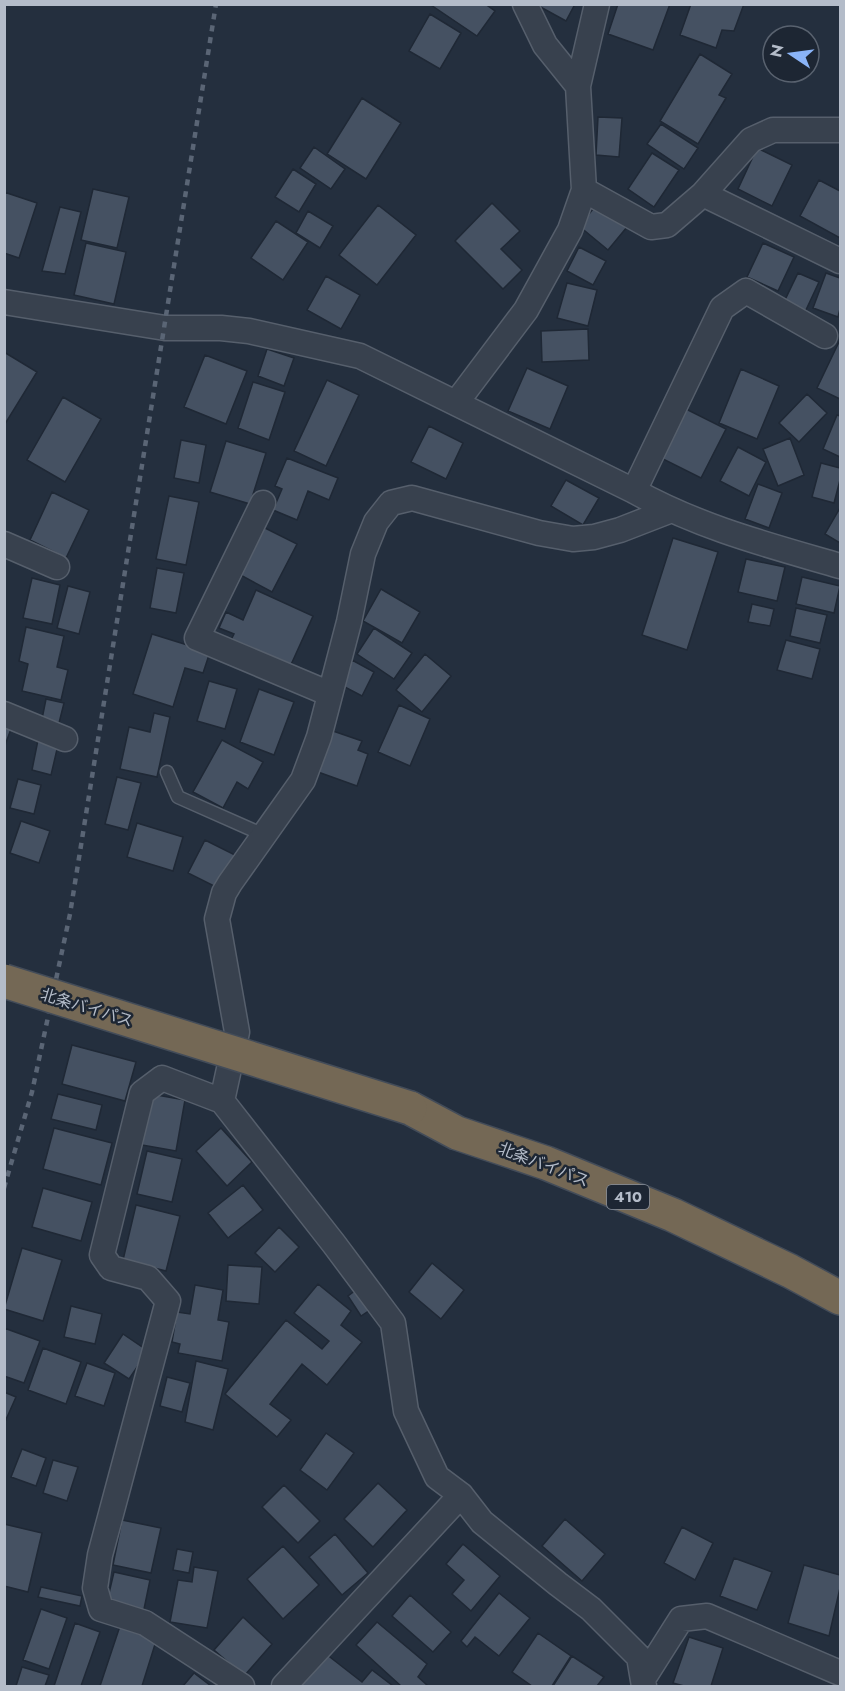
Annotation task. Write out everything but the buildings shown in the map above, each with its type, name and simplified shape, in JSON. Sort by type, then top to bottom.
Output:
[{"type":"highway","name":"北条バイパス","points":[[4,981],[410,1108],[463,1119],[624,1178],[787,1248],[840,1276]]},
{"type":"highway","name":"北条バイパス","points":[[410,1108],[457,1133],[546,1163],[673,1215],[780,1266],[840,1298]]},
{"type":"street","points":[[525,4],[545,45],[578,86]]},
{"type":"street","points":[[456,403],[526,310],[570,230],[584,190],[578,86],[597,4]]},
{"type":"street","points":[[584,190],[651,227],[667,225],[703,194],[751,140],[773,130],[840,130]]},
{"type":"street","points":[[703,194],[840,261]]},
{"type":"street","points":[[634,491],[722,308],[746,291],[825,336]]},
{"type":"street","points":[[4,302],[165,328],[221,328],[249,331],[360,356],[634,491],[669,511],[732,535],[840,566]]},
{"type":"street","points":[[222,1101],[237,1032],[217,919],[224,893],[303,780],[319,737],[349,622],[363,554],[376,522],[391,503],[412,498],[539,533],[573,538],[594,537],[620,530],[669,511]]},
{"type":"street","points":[[263,503],[197,638],[330,694]]},
{"type":"street","points":[[4,544],[57,567]]},
{"type":"street","points":[[4,714],[65,739]]},
{"type":"street","points":[[242,1686],[145,1623],[101,1609],[94,1588],[100,1555],[168,1301],[148,1278],[111,1268],[102,1255],[142,1093],[162,1078],[222,1101],[393,1323],[406,1411],[437,1477],[461,1496],[482,1522],[599,1617],[639,1657],[644,1683]]},
{"type":"street","points":[[284,1686],[461,1496]]},
{"type":"street","points":[[644,1683],[681,1619],[707,1616],[840,1673]]},
{"type":"lane","points":[[167,772],[178,797],[264,835]]},
{"type":"railway","points":[[4,1188],[32,1092],[70,914],[216,4]]}]
